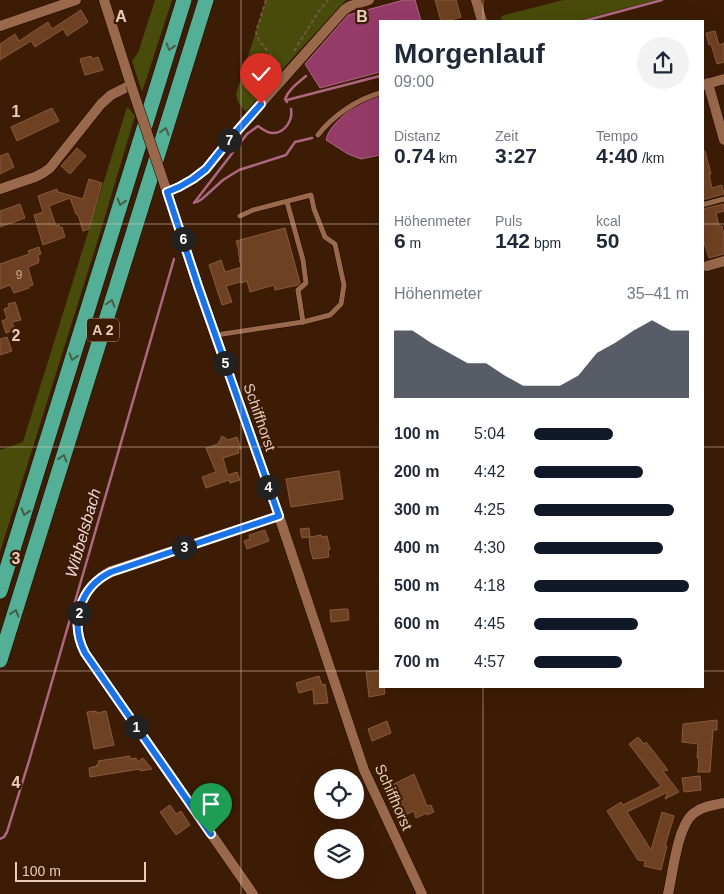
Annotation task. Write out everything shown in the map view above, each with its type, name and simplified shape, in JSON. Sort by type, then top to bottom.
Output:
[{"type":"highway","name":"A 2","points":[[0,591],[184,0]]},
{"type":"highway","name":"A 2","points":[[0,660],[206,0]]},
{"type":"street","points":[[0,26],[76,0]]},
{"type":"street","name":"Schiffhorst","points":[[104,0],[129,83],[279,516],[364,770],[422,894]]},
{"type":"street","points":[[167,192],[193,179],[206,169],[230,139],[344,10],[369,0]]},
{"type":"street","points":[[476,0],[482,20]]},
{"type":"street","points":[[724,79],[705,84],[724,140]]},
{"type":"street","points":[[0,188],[35,177],[50,168],[100,104],[129,83]]},
{"type":"street","points":[[708,266],[724,261]]},
{"type":"street","points":[[253,894],[85,653],[78,634],[78,618],[87,592],[103,576],[279,516]]},
{"type":"street","points":[[668,894],[685,823],[703,807],[724,803]]},
{"type":"lane","points":[[318,135],[351,106],[368,96],[379,93]]},
{"type":"lane","points":[[216,335],[303,322],[330,315],[341,304],[344,285],[335,244],[325,237],[314,209],[311,195],[253,210],[240,216]]},
{"type":"lane","points":[[704,204],[724,199]]},
{"type":"lane","points":[[287,202],[303,260],[306,283],[298,290],[303,322]]},
{"type":"path","points":[[266,0],[256,32],[259,41],[288,74]]},
{"type":"path","points":[[292,53],[328,0]]},
{"type":"shaded area","points":[[155,0],[172,0],[142,92],[132,61],[138,53]]},
{"type":"shaded area","points":[[266,0],[346,0],[246,112],[238,102],[236,94]]},
{"type":"shaded area","points":[[404,0],[415,0],[421,20],[379,20],[379,72],[320,88],[305,64],[348,15]]},
{"type":"shaded area","points":[[563,0],[656,0],[581,20],[502,20],[501,16]]},
{"type":"shaded area","points":[[379,96],[379,155],[361,159],[348,154],[326,140],[337,122],[349,111],[368,99]]},
{"type":"shaded area","points":[[127,107],[135,116],[0,552],[0,450],[23,442]]},
{"type":"building","points":[[435,0],[456,0],[461,17],[441,20]]},
{"type":"building","points":[[81,10],[88,22],[67,36],[63,29],[35,47],[31,41],[0,60],[0,44],[15,34],[19,41],[48,22],[52,29]]},
{"type":"building","points":[[715,31],[719,45],[724,43],[724,62],[717,64],[706,33]]},
{"type":"building","points":[[91,56],[92,59],[98,57],[103,70],[85,75],[80,59]]},
{"type":"building","points":[[52,108],[59,121],[17,141],[11,127]]},
{"type":"building","points":[[77,148],[86,156],[70,174],[61,166]]},
{"type":"building","points":[[704,151],[711,174],[709,174],[712,188],[722,185],[724,194],[704,199]]},
{"type":"building","points":[[8,153],[14,167],[0,174],[0,156]]},
{"type":"building","points":[[89,179],[102,183],[89,229],[83,231],[70,198],[49,206],[56,226],[62,227],[65,237],[43,245],[34,215],[43,212],[38,196],[57,189],[58,192],[83,199]]},
{"type":"building","points":[[20,204],[25,218],[0,227],[0,211]]},
{"type":"building","points":[[724,204],[724,211],[716,213],[719,226],[722,226],[724,235],[724,254],[709,258],[704,242],[704,209]]},
{"type":"building","points":[[285,228],[300,283],[275,290],[274,285],[250,292],[247,281],[240,282],[226,286],[232,302],[222,305],[209,265],[221,260],[225,272],[242,267],[236,241]]},
{"type":"building","points":[[39,247],[41,254],[38,255],[38,263],[28,267],[33,285],[14,293],[10,285],[0,289],[0,264],[29,254],[28,251]]},
{"type":"building","points":[[15,302],[21,320],[12,322],[15,330],[6,333],[2,321],[7,319],[4,309],[9,307],[8,304]]},
{"type":"building","points":[[7,337],[12,351],[0,355],[0,339]]},
{"type":"building","points":[[222,436],[228,440],[237,437],[241,449],[238,449],[239,453],[223,458],[228,475],[237,472],[240,480],[230,483],[229,480],[206,488],[202,477],[216,472],[206,448],[218,444]]},
{"type":"building","points":[[339,471],[343,499],[291,507],[286,479]]},
{"type":"building","points":[[309,528],[310,537],[327,536],[330,550],[328,550],[329,557],[313,559],[309,537],[302,538],[300,529]]},
{"type":"building","points":[[265,530],[269,541],[247,549],[244,541],[250,539],[249,535]]},
{"type":"building","points":[[348,609],[349,620],[331,622],[330,610]]},
{"type":"building","points":[[379,670],[379,688],[384,688],[385,694],[369,697],[366,672]]},
{"type":"building","points":[[319,676],[322,685],[325,684],[328,703],[314,704],[313,689],[299,693],[296,683]]},
{"type":"building","points":[[96,711],[97,713],[106,711],[114,745],[94,749],[87,712]]},
{"type":"building","points":[[717,720],[717,730],[713,730],[710,772],[698,772],[698,744],[682,742],[683,724]]},
{"type":"building","points":[[387,721],[391,733],[372,741],[368,729]]},
{"type":"building","points":[[638,737],[644,744],[646,742],[668,770],[663,771],[679,792],[665,799],[668,792],[627,812],[651,850],[662,812],[674,816],[665,846],[667,846],[661,870],[644,866],[645,861],[638,860],[607,811],[621,802],[623,805],[661,786],[629,744]]},
{"type":"building","points":[[130,756],[130,759],[136,758],[137,762],[143,758],[152,769],[140,771],[140,769],[90,777],[89,768],[99,765],[98,761]]},
{"type":"building","points":[[414,774],[427,806],[431,805],[434,812],[416,818],[414,811],[403,816],[390,786]]},
{"type":"building","points":[[700,776],[701,790],[684,792],[682,778]]},
{"type":"building","points":[[170,805],[176,814],[181,811],[190,825],[176,835],[160,812]]},
{"type":"waterway","points":[[588,20],[662,0]]},
{"type":"waterway","points":[[286,101],[285,99],[289,92],[306,76]]},
{"type":"waterway","points":[[287,102],[287,100],[379,76]]},
{"type":"waterway","name":"Wibbelsbach","points":[[194,203],[247,134],[258,126],[271,133],[281,131],[291,117],[291,109]]},
{"type":"waterway","points":[[197,202],[223,180],[239,170],[286,155],[295,142],[312,138]]},
{"type":"waterway","name":"Wibbelsbach","points":[[0,839],[7,832],[29,761],[174,259]]},
{"type":"route","points":[[211,834],[85,653],[80,643],[77,627],[79,610],[87,592],[103,576],[158,555],[279,516],[167,192],[193,179],[206,169],[261,104]]}]
